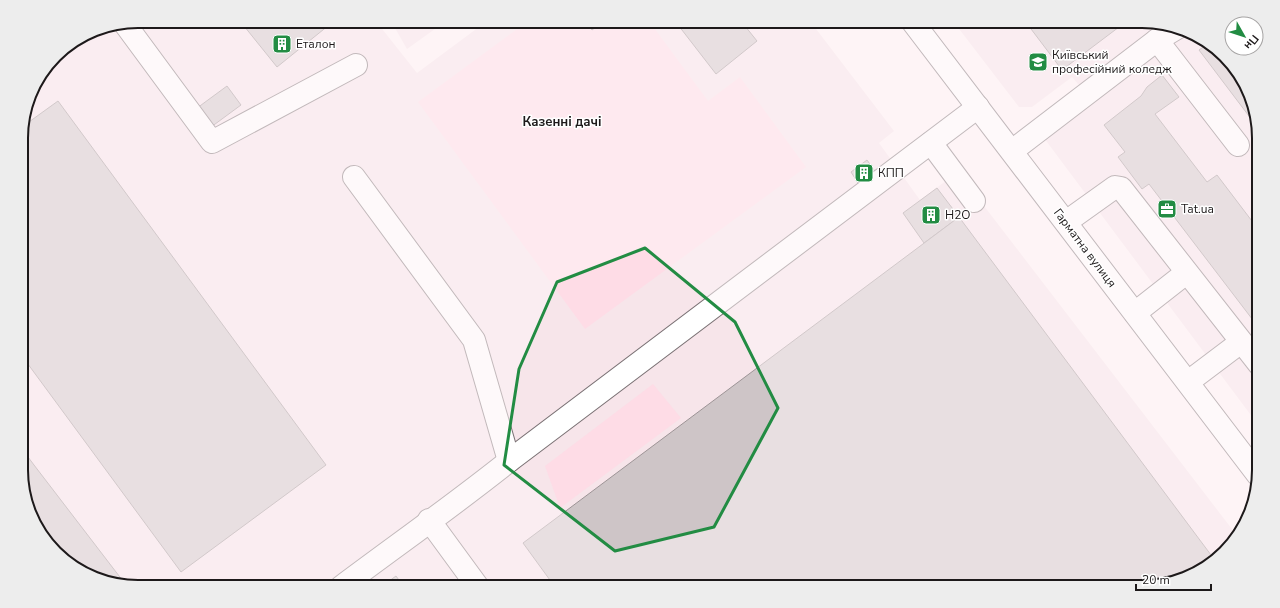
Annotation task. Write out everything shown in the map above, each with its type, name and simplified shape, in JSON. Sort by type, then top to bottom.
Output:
[{"type":"street","name":"Гарматна вулиця","points":[[917,28],[1252,467]]},
{"type":"street","points":[[128,29],[212,142],[356,65]]},
{"type":"street","points":[[1012,151],[1157,40],[1170,32]]},
{"type":"street","points":[[1157,40],[1238,145]]},
{"type":"street","points":[[350,580],[429,520],[476,487],[978,107]]},
{"type":"street","points":[[931,143],[974,201]]},
{"type":"street","points":[[354,177],[474,340],[509,461]]},
{"type":"street","points":[[1066,222],[1115,187],[1119,187],[1252,355]]},
{"type":"street","points":[[1135,313],[1186,273]]},
{"type":"street","points":[[1188,382],[1241,342]]},
{"type":"street","points":[[429,520],[473,580]]},
{"type":"highlighted area","points":[[645,248],[735,322],[778,408],[714,527],[615,551],[504,465],[519,369],[557,282]]},
{"type":"shaded area","points":[[138,28],[381,28],[417,73],[478,28],[815,28],[894,131],[879,143],[920,200],[958,172],[1233,531],[1214,553],[1190,569],[1163,578],[1149,580],[131,580],[96,572],[71,557],[60,548],[51,537],[36,512],[29,484],[28,470],[28,131],[36,96],[51,71],[60,60],[71,51],[90,39],[103,34],[124,29]]},
{"type":"shaded area","points":[[395,28],[436,28],[407,49]]},
{"type":"shaded area","points":[[518,28],[654,28],[708,101],[740,77],[806,167],[585,329],[418,102]]},
{"type":"shaded area","points":[[958,28],[1142,28],[1163,30],[1184,36],[1197,43],[1220,60],[1229,71],[1244,96],[1251,124],[1252,138],[1252,417],[1044,138],[1091,99],[1072,77],[1032,107],[1019,107]]},
{"type":"shaded area","points":[[653,384],[681,418],[560,508],[545,466]]},
{"type":"building","name":"Еталон","points":[[246,28],[325,28],[277,67]]},
{"type":"building","points":[[680,28],[747,28],[757,41],[716,74]]},
{"type":"building","points":[[1030,28],[1118,28],[1062,70]]},
{"type":"building","points":[[1203,47],[1209,51],[1220,60],[1229,71],[1244,96],[1249,117],[1199,50]]},
{"type":"building","points":[[1162,75],[1179,97],[1155,114],[1207,182],[1217,175],[1252,221],[1252,319],[1149,184],[1142,189],[1118,157],[1125,152],[1104,125],[1141,96],[1147,87]]},
{"type":"building","points":[[227,86],[241,105],[207,130],[193,111]]},
{"type":"building","points":[[58,101],[326,465],[181,572],[28,364],[28,131],[30,122]]},
{"type":"building","name":"КПП","points":[[867,160],[877,174],[860,186],[851,172]]},
{"type":"building","name":"H2O","points":[[937,188],[959,217],[924,243],[903,213]]},
{"type":"building","points":[[959,217],[1211,555],[1190,569],[1163,578],[1149,580],[550,580],[523,543]]},
{"type":"building","points":[[28,457],[121,579],[96,572],[83,565],[60,548],[51,537],[36,512],[29,484]]},
{"type":"building","points":[[396,576],[399,580],[391,580]]},
{"type":"place","name":"Еталон","points":[[282,44]]},
{"type":"place","name":"Київський професійний коледж","points":[[1038,62]]},
{"type":"place","name":"КПП","points":[[864,173]]},
{"type":"place","name":"Tat.ua","points":[[1167,209]]},
{"type":"place","name":"H2O","points":[[931,215]]},
{"type":"district","name":"Казенні дачі","points":[[562,122]]}]
